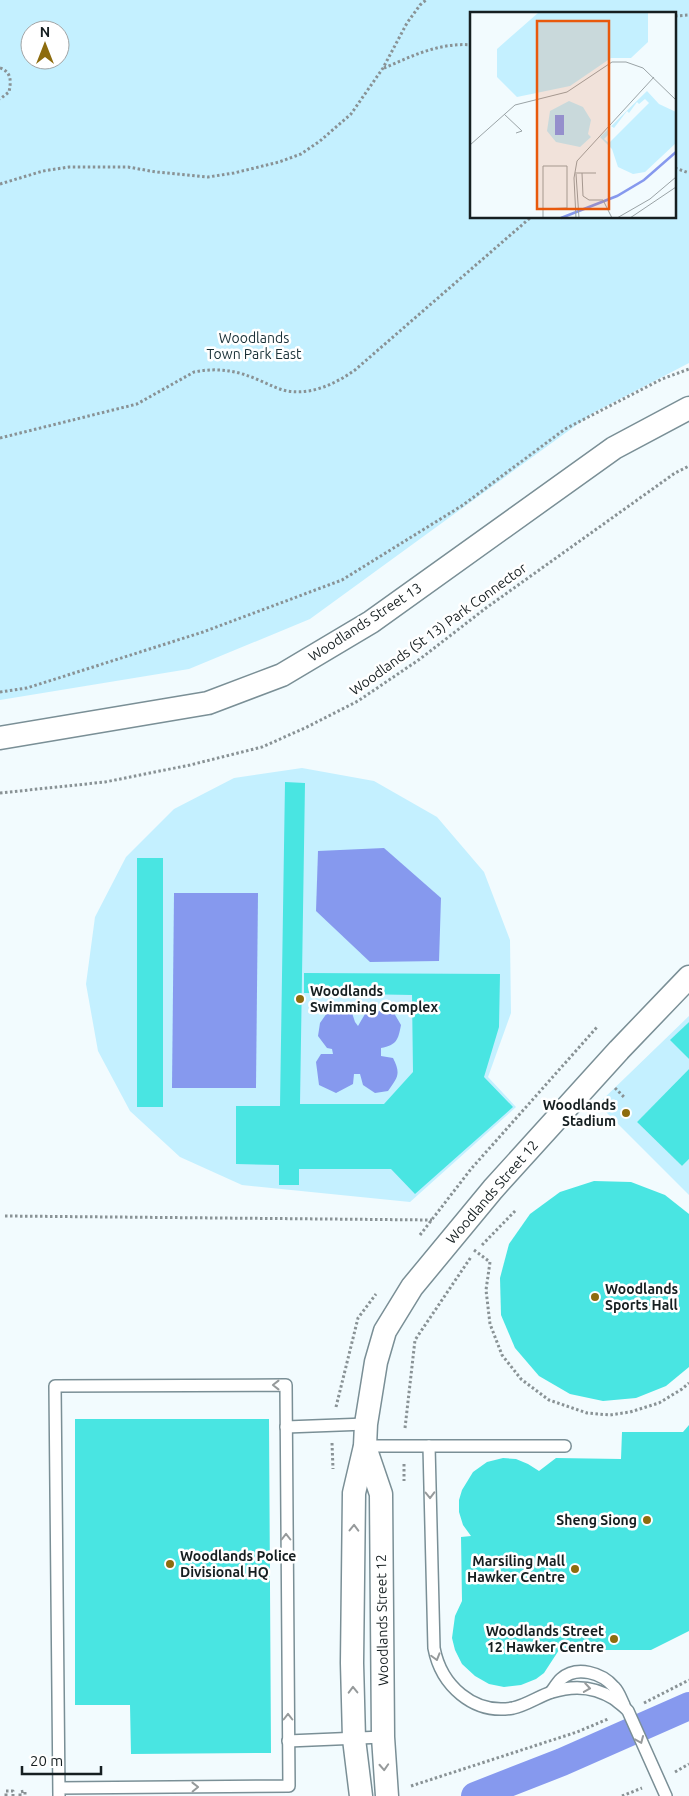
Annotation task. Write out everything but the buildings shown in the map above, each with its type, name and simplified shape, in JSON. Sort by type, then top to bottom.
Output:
[{"type":"street","name":"Woodlands Street 13","points":[[0,738],[208,703],[282,675],[371,622],[614,448],[689,408]]},
{"type":"street","name":"Woodlands Street 12","points":[[362,1796],[354,1739],[352,1663],[354,1493],[365,1446],[366,1424],[376,1362],[385,1331],[412,1287],[454,1235],[552,1123],[689,977]]},
{"type":"street","name":"Woodlands Street 12","points":[[365,1446],[381,1494],[383,1737],[386,1795]]},
{"type":"lane","points":[[286,1385],[288,1742],[289,1786],[59,1792],[55,1386],[286,1385]]},
{"type":"lane","points":[[286,1427],[366,1424]]},
{"type":"lane","points":[[365,1446],[565,1446]]},
{"type":"lane","points":[[429,1446],[434,1648],[441,1671],[456,1692],[481,1706],[496,1708],[513,1708],[551,1692],[562,1678],[574,1673],[584,1672],[607,1679],[616,1689],[666,1796]]},
{"type":"lane","points":[[502,1446],[503,1458]]},
{"type":"lane","points":[[288,1742],[383,1737]]},
{"type":"path","points":[[0,184],[43,170],[69,167],[128,168],[208,177],[279,162],[301,154],[352,114],[382,68],[407,23],[426,0]]},
{"type":"path","points":[[676,16],[689,15]]},
{"type":"path","points":[[382,68],[429,49],[459,44],[470,45]]},
{"type":"path","points":[[0,68],[5,70],[10,76],[11,84],[9,92],[0,100]]},
{"type":"path","points":[[676,168],[689,173]]},
{"type":"path","points":[[0,438],[137,404],[194,372],[204,370],[220,369],[238,372],[279,389],[294,392],[314,390],[336,382],[355,370],[529,219]]},
{"type":"path","points":[[0,692],[27,688],[193,635],[342,580],[463,505],[565,429],[662,379],[689,369]]},
{"type":"path","name":"Woodlands (St 13) Park Connector","points":[[0,793],[105,782],[190,765],[262,746],[305,728],[358,701],[420,659],[566,550],[675,473],[689,466]]},
{"type":"path","points":[[476,1251],[516,1210]]},
{"type":"path","points":[[6,1216],[432,1219],[490,1262],[486,1290],[490,1324],[502,1355],[521,1379],[549,1400],[587,1413],[610,1415],[630,1412],[660,1403],[689,1383]]},
{"type":"path","points":[[386,1795],[577,1732],[689,1680]]},
{"type":"path","points":[[6,1796],[6,1791],[13,1791],[13,1796]]},
{"type":"path","points":[[20,1796],[20,1792],[25,1791],[25,1796]]},
{"type":"green space","name":"Woodlands Town Park East","points":[[0,0],[689,0],[689,363],[593,413],[310,619],[189,669],[0,700]]},
{"type":"green space","name":"Woodlands Swimming Complex","points":[[302,768],[374,781],[437,817],[484,872],[510,940],[511,1013],[488,1077],[516,1107],[410,1202],[242,1185],[180,1157],[130,1111],[98,1051],[86,984],[95,917],[126,857],[174,809],[234,778]]},
{"type":"green space","name":"Woodlands Stadium","points":[[689,1016],[689,1022],[671,1040],[689,1059],[689,1069],[637,1122],[682,1166],[689,1159],[689,1195],[598,1104]]},
{"type":"water","points":[[384,848],[441,898],[439,961],[370,962],[316,911],[318,851]]},
{"type":"water","points":[[174,893],[258,893],[256,1088],[172,1088]]},
{"type":"water","points":[[340,1010],[352,1013],[358,1026],[365,1014],[380,1011],[394,1013],[401,1025],[398,1038],[394,1043],[381,1048],[381,1056],[393,1058],[398,1072],[388,1091],[375,1093],[363,1085],[360,1074],[354,1074],[353,1084],[336,1093],[319,1085],[316,1062],[321,1054],[333,1054],[332,1049],[327,1048],[318,1036],[320,1023],[327,1013]]},
{"type":"waterway","points":[[475,1796],[562,1762],[689,1706]]},
{"type":"place","name":"Woodlands Swimming Complex","points":[[300,999]]},
{"type":"place","name":"Woodlands Stadium","points":[[626,1113]]},
{"type":"place","name":"Woodlands Sports Hall","points":[[595,1297]]},
{"type":"place","name":"Sheng Siong","points":[[647,1520]]},
{"type":"place","name":"Woodlands Police Divisional HQ","points":[[170,1564]]},
{"type":"place","name":"Marsiling Mall Hawker Centre","points":[[575,1569]]},
{"type":"place","name":"Woodlands Street 12 Hawker Centre","points":[[614,1639]]}]
